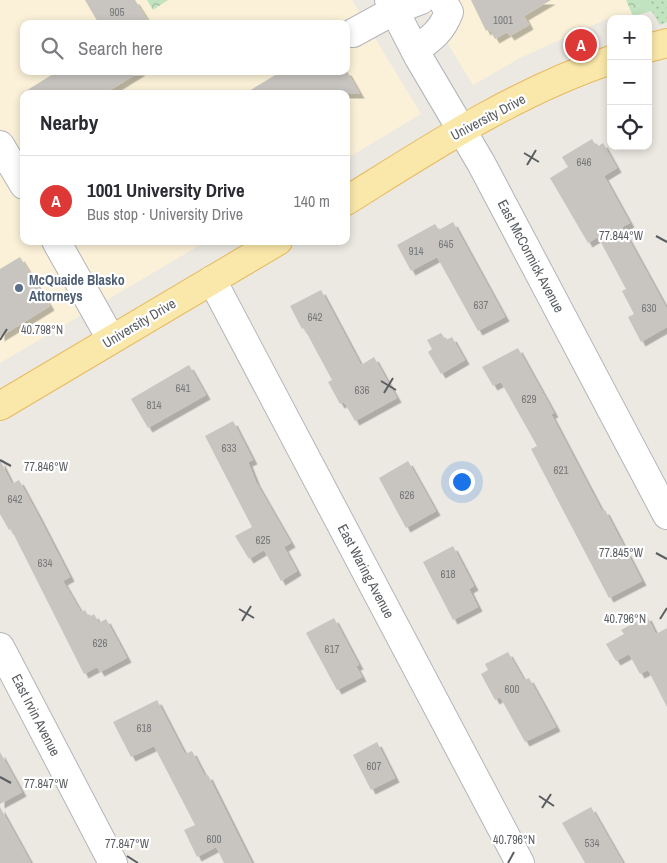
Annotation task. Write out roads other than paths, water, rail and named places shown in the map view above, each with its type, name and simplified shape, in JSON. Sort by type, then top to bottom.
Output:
[{"type":"main road","name":"University Drive","points":[[350,199],[463,130],[543,88],[607,62]]},
{"type":"main road","name":"University Drive","points":[[0,406],[271,245]]},
{"type":"street","points":[[353,33],[392,5],[421,0]]},
{"type":"street","points":[[415,50],[436,36],[447,17],[449,12],[442,0]]},
{"type":"street","name":"East McCormick Avenue","points":[[392,5],[415,50],[463,130],[667,515]]},
{"type":"street","points":[[0,145],[20,178]]},
{"type":"street","points":[[58,245],[111,339]]},
{"type":"street","name":"East Waring Avenue","points":[[212,280],[520,863]]},
{"type":"street","name":"East Irvin Avenue","points":[[0,647],[113,863]]},
{"type":"place","name":"1001 University Drive","points":[[581,45]]},
{"type":"place","name":"McQuaide Blasko Attorneys","points":[[19,288]]}]
